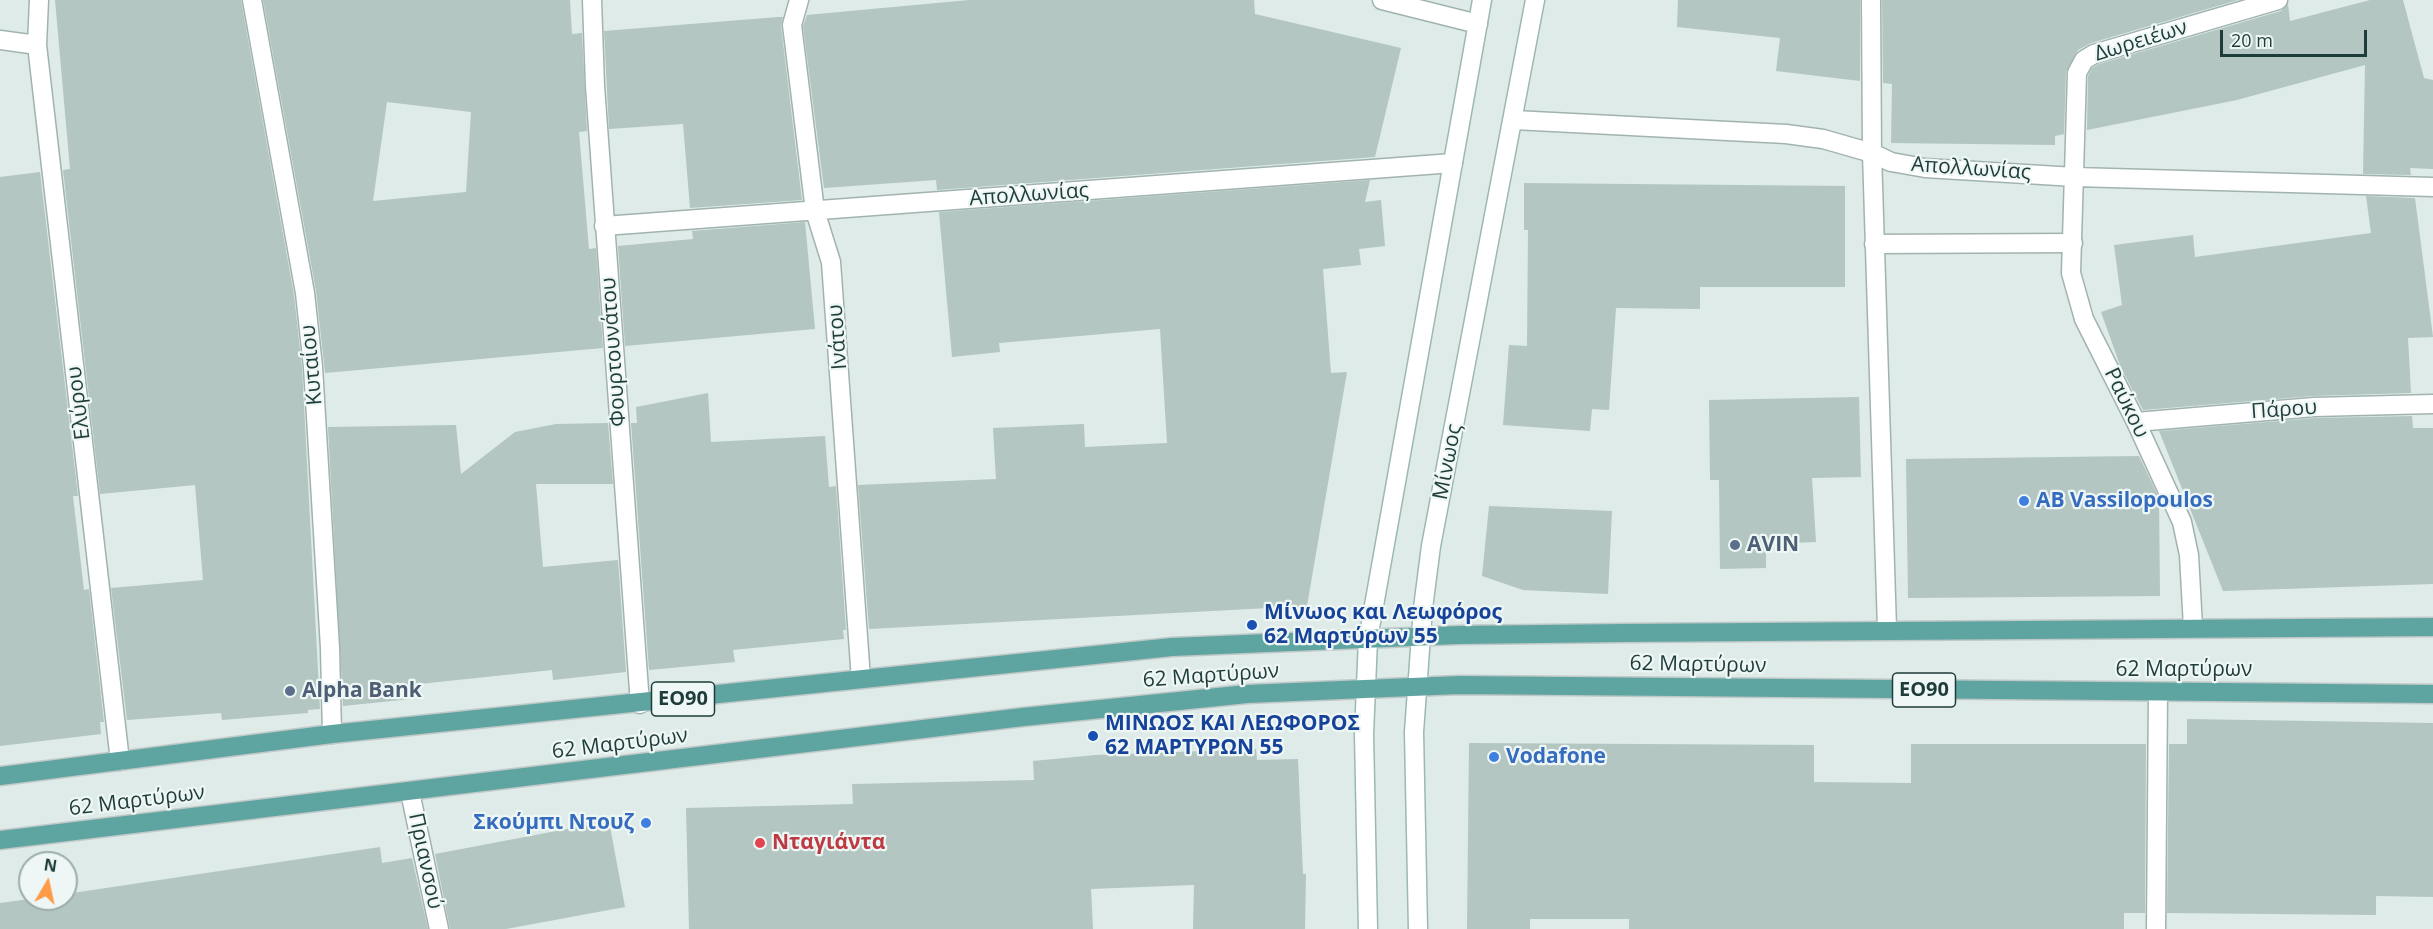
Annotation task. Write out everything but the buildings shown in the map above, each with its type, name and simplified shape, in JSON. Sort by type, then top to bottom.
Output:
[{"type":"main road","name":"62 Μαρτύρων","points":[[0,776],[332,734],[640,704],[1149,649],[1420,637],[1887,629],[2433,627]]},
{"type":"main road","name":"62 Μαρτύρων","points":[[0,840],[1120,706],[1247,694],[1416,687],[2433,694]]},
{"type":"street","name":"Ελύρου","points":[[39,0],[38,45],[120,760]]},
{"type":"street","name":"Κυταίου","points":[[252,0],[305,293],[313,367],[330,648],[332,734]]},
{"type":"street","name":"Φουρτουνάτου","points":[[592,0],[604,226],[640,704]]},
{"type":"street","name":"Ινάτου","points":[[799,0],[792,25],[815,211],[831,262],[861,679]]},
{"type":"street","points":[[1382,0],[1478,24]]},
{"type":"street","points":[[1368,929],[1365,688],[1368,639],[1482,0]]},
{"type":"street","name":"Μίνωος","points":[[1418,929],[1416,687],[1431,546],[1514,120],[1535,0]]},
{"type":"street","points":[[1871,0],[1874,244],[1887,629]]},
{"type":"street","name":"Δωρειέων","points":[[2075,177],[2077,73],[2084,60],[2094,54],[2278,0]]},
{"type":"street","points":[[0,40],[38,45]]},
{"type":"street","name":"Απολλωνίας","points":[[1514,120],[1786,134],[1823,139],[1907,166],[2075,177],[2433,187]]},
{"type":"street","name":"Απολλωνίας","points":[[604,226],[1453,163]]},
{"type":"street","name":"Ραύκου","points":[[2075,177],[2072,273],[2084,319],[2136,422],[2182,522],[2188,555],[2193,627]]},
{"type":"street","points":[[1874,244],[2073,243]]},
{"type":"street","name":"Πάρου","points":[[2136,422],[2314,407],[2433,404]]},
{"type":"street","points":[[2156,929],[2158,693]]},
{"type":"street","name":"Πριανσού","points":[[410,792],[439,929]]},
{"type":"place","name":"AB Vassilopoulos","points":[[2024,501]]},
{"type":"place","name":"AVIN","points":[[1735,545]]},
{"type":"place","name":"Μίνωος και Λεωφόρος 62 Μαρτύρων 55","points":[[1252,625]]},
{"type":"place","name":"Alpha Bank","points":[[290,691]]},
{"type":"place","name":"ΜΙΝΩΟΣ ΚΑΙ ΛΕΩΦΟΡΟΣ 62 ΜΑΡΤΥΡΩΝ 55","points":[[1093,736]]},
{"type":"place","name":"Vodafone","points":[[1494,757]]},
{"type":"place","name":"Σκούμπι Ντουζ","points":[[646,823]]},
{"type":"place","name":"Νταγιάντα","points":[[760,843]]}]
